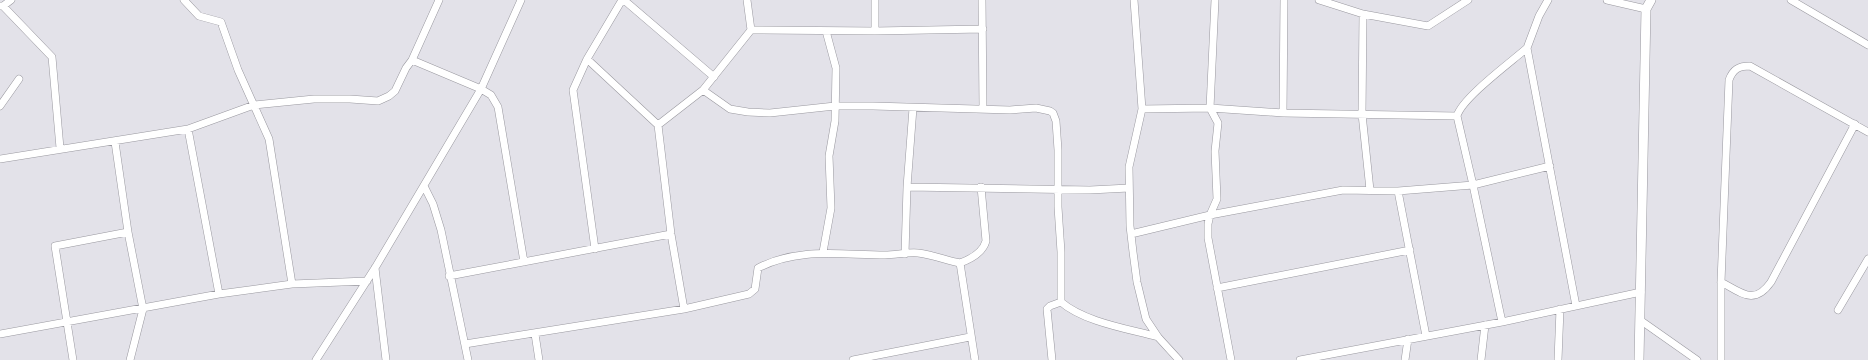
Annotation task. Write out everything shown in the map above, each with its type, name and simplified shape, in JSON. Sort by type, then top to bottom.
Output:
[{"type":"street","points":[[11,0],[2,6],[52,57],[60,148]]},
{"type":"street","points":[[184,0],[199,16],[221,22],[238,70],[269,139],[292,284]]},
{"type":"street","points":[[0,158],[60,148],[115,142],[188,129],[254,105],[314,99],[378,101],[389,96],[395,90],[406,68],[412,60],[439,0]]},
{"type":"street","points":[[316,360],[375,268],[481,89],[521,0]]},
{"type":"street","points":[[595,249],[574,98],[574,85],[587,59],[623,0],[714,77]]},
{"type":"street","points":[[658,125],[703,90],[751,30],[747,0]]},
{"type":"street","points":[[875,0],[875,31]]},
{"type":"street","points":[[982,0],[983,108]]},
{"type":"street","points":[[1134,0],[1142,109],[1130,158],[1129,188],[1131,234],[1137,282],[1146,319],[1158,337],[1178,360]]},
{"type":"street","points":[[1215,0],[1210,108],[1218,124],[1215,151],[1217,200],[1210,215],[1208,224],[1208,238],[1231,360]]},
{"type":"street","points":[[1283,113],[1284,0]]},
{"type":"street","points":[[1319,0],[1364,14],[1428,26],[1468,0]]},
{"type":"street","points":[[1502,322],[1474,185],[1457,116],[1458,110],[1474,92],[1527,48],[1548,0]]},
{"type":"street","points":[[1607,0],[1646,9]]},
{"type":"street","points":[[1639,360],[1646,9],[1651,0]]},
{"type":"street","points":[[1791,0],[1866,44],[1868,35]]},
{"type":"street","points":[[1364,14],[1362,114],[1370,190]]},
{"type":"street","points":[[751,30],[875,31],[983,29]]},
{"type":"street","points":[[823,252],[831,208],[829,156],[835,121],[836,68],[826,31]]},
{"type":"street","points":[[1527,48],[1576,306]]},
{"type":"street","points":[[587,59],[658,125],[671,234],[684,309]]},
{"type":"street","points":[[412,60],[481,89],[491,95],[498,107],[524,262]]},
{"type":"street","points":[[1721,360],[1721,282],[1729,80],[1731,73],[1737,68],[1750,66],[1868,132]]},
{"type":"street","points":[[0,106],[19,79]]},
{"type":"street","points":[[703,90],[730,109],[748,112],[770,113],[835,106],[873,106],[913,108],[1045,109],[1054,113],[1058,150],[1058,188],[1062,252],[1061,302]]},
{"type":"street","points":[[905,254],[907,187],[913,108]]},
{"type":"street","points":[[1142,109],[1210,108],[1283,113],[1457,116]]},
{"type":"street","points":[[1721,282],[1745,295],[1752,296],[1764,291],[1771,282],[1855,124]]},
{"type":"street","points":[[188,129],[219,294]]},
{"type":"street","points":[[115,142],[128,232],[143,309],[130,360]]},
{"type":"street","points":[[1131,234],[1210,215],[1343,190],[1398,191],[1474,185],[1550,166]]},
{"type":"street","points":[[424,186],[433,204],[439,224],[468,360]]},
{"type":"street","points":[[907,187],[1058,188],[1090,190],[1129,188]]},
{"type":"street","points":[[465,344],[684,309],[754,292],[758,268],[796,256],[823,252],[880,255],[916,253],[939,256],[960,263],[966,261],[984,247],[986,241],[981,187]]},
{"type":"street","points":[[1398,191],[1426,336]]},
{"type":"street","points":[[73,360],[55,246],[128,232]]},
{"type":"street","points":[[449,276],[671,234]]},
{"type":"street","points":[[1217,288],[1410,250]]},
{"type":"street","points":[[1838,310],[1868,259]]},
{"type":"street","points":[[960,263],[970,337],[975,360]]},
{"type":"street","points":[[375,268],[386,360]]},
{"type":"street","points":[[0,334],[219,294],[292,284],[366,281]]},
{"type":"street","points":[[1300,360],[1327,358],[1408,339],[1502,322],[1641,292]]},
{"type":"street","points":[[1061,302],[1068,308],[1085,316],[1158,337]]},
{"type":"street","points":[[1052,360],[1047,309],[1050,306],[1061,302]]},
{"type":"street","points":[[1558,360],[1560,309]]},
{"type":"street","points":[[1640,320],[1697,360]]},
{"type":"street","points":[[1481,360],[1485,325]]},
{"type":"street","points":[[535,334],[539,360]]},
{"type":"street","points":[[853,360],[970,337]]},
{"type":"street","points":[[1405,360],[1408,339]]}]
